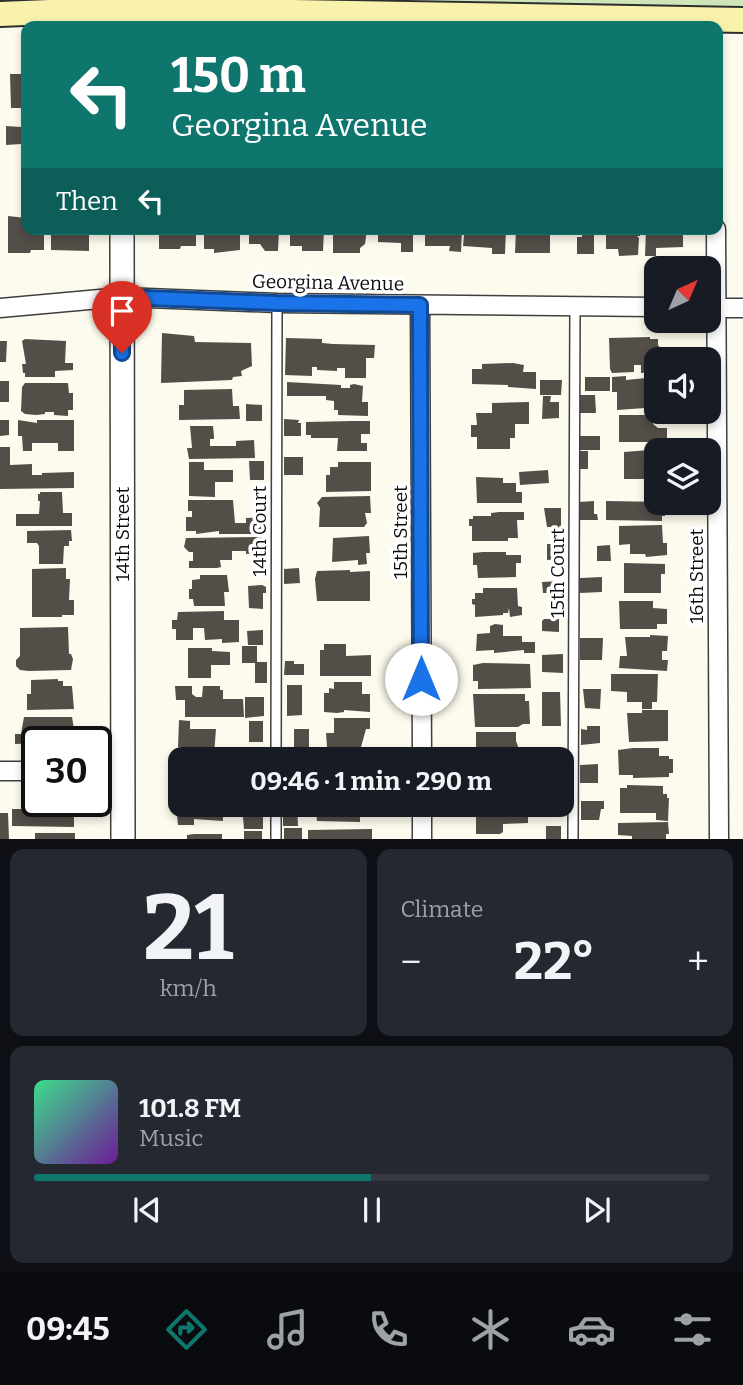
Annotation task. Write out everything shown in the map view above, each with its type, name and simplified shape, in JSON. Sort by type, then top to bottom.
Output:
[{"type":"main road","points":[[0,14],[123,12],[608,21]]},
{"type":"main road","points":[[723,22],[743,20]]},
{"type":"street","name":"14th Street","points":[[122,235],[123,839]]},
{"type":"street","name":"16th Street","points":[[715,256],[716,235]]},
{"type":"street","name":"Georgina Avenue","points":[[0,308],[122,297],[277,303],[644,307]]},
{"type":"street","name":"15th Street","points":[[420,305],[422,747]]},
{"type":"street","points":[[721,308],[743,308]]},
{"type":"street","name":"16th Street","points":[[712,333],[719,839]]},
{"type":"street","points":[[112,769],[122,769]]},
{"type":"street","points":[[0,771],[21,771]]},
{"type":"street","points":[[422,817],[422,839]]},
{"type":"lane","name":"14th Court","points":[[276,747],[277,303]]},
{"type":"lane","name":"15th Court","points":[[573,839],[575,306]]},
{"type":"lane","points":[[276,817],[276,839]]},
{"type":"green space","points":[[162,0],[743,0],[743,8]]},
{"type":"building","points":[[10,74],[21,74],[21,108],[11,108]]},
{"type":"building","points":[[6,126],[21,127],[21,144],[6,145]]},
{"type":"building","points":[[8,216],[21,217],[21,235],[44,235],[44,250],[8,253]]},
{"type":"building","points":[[51,235],[89,235],[89,251],[51,250]]},
{"type":"building","points":[[159,235],[196,235],[196,246],[159,249]]},
{"type":"building","points":[[204,235],[240,235],[240,250],[214,253],[214,249],[204,249]]},
{"type":"building","points":[[249,235],[279,235],[278,251],[265,251],[260,244],[249,244]]},
{"type":"building","points":[[290,235],[324,235],[323,251],[302,251],[302,246],[290,246]]},
{"type":"building","points":[[333,235],[366,235],[360,253],[333,253]]},
{"type":"building","points":[[378,235],[413,235],[413,252],[401,252],[401,243],[378,242]]},
{"type":"building","points":[[425,235],[462,235],[461,252],[449,251],[450,246],[425,246]]},
{"type":"building","points":[[464,235],[506,235],[505,254],[492,254],[492,248],[463,246]]},
{"type":"building","points":[[516,235],[550,235],[550,253],[515,253]]},
{"type":"building","points":[[594,235],[594,254],[577,254],[577,237]]},
{"type":"building","points":[[606,235],[640,235],[637,236],[638,255],[619,256],[618,249],[606,249]]},
{"type":"building","points":[[646,235],[683,235],[683,247],[656,248],[656,256],[645,256]]},
{"type":"building","points":[[162,333],[194,336],[195,342],[251,343],[252,366],[241,371],[242,376],[233,377],[232,380],[161,383]]},
{"type":"building","points":[[650,337],[658,339],[660,347],[644,347],[644,373],[641,373],[641,365],[634,365],[634,372],[612,373],[609,338]]},
{"type":"building","points":[[286,338],[322,339],[322,343],[333,344],[375,345],[374,358],[366,358],[366,378],[345,378],[345,368],[337,368],[337,371],[317,370],[317,367],[312,367],[312,376],[285,375]]},
{"type":"building","points":[[0,341],[7,341],[6,362],[0,362]]},
{"type":"building","points":[[22,341],[66,341],[65,363],[73,363],[73,370],[55,371],[55,377],[25,377]]},
{"type":"building","points":[[482,364],[524,365],[523,372],[536,372],[536,389],[472,384],[472,369],[482,369]]},
{"type":"building","points":[[626,376],[626,380],[644,378],[644,408],[617,410],[617,392],[612,392],[612,377]]},
{"type":"building","points":[[585,377],[610,377],[610,391],[585,391]]},
{"type":"building","points":[[540,380],[562,380],[561,395],[540,395]]},
{"type":"building","points":[[0,381],[9,381],[9,402],[0,402]]},
{"type":"building","points":[[287,382],[341,385],[341,388],[350,388],[350,385],[354,384],[363,386],[362,402],[368,402],[368,416],[338,415],[338,410],[334,410],[334,401],[326,400],[326,396],[287,396]]},
{"type":"building","points":[[25,383],[68,383],[69,393],[73,393],[73,410],[68,410],[68,416],[54,415],[54,412],[25,414],[21,411],[22,387]]},
{"type":"building","points":[[232,389],[233,406],[239,406],[240,419],[179,420],[179,405],[184,405],[184,390]]},
{"type":"building","points":[[578,395],[595,395],[596,413],[579,413]]},
{"type":"building","points":[[543,396],[551,396],[550,402],[559,402],[559,418],[542,419]]},
{"type":"building","points":[[529,402],[529,424],[515,424],[515,438],[510,438],[510,449],[477,449],[477,437],[471,437],[471,425],[477,425],[476,413],[492,413],[492,403]]},
{"type":"building","points":[[246,404],[262,405],[262,421],[246,421]]},
{"type":"building","points":[[619,415],[644,415],[644,424],[667,428],[667,438],[619,442]]},
{"type":"building","points":[[284,419],[299,420],[301,436],[284,436]]},
{"type":"building","points":[[0,420],[9,420],[9,435],[0,436]]},
{"type":"building","points":[[18,420],[37,423],[37,420],[74,420],[74,451],[58,451],[58,443],[32,443],[32,451],[23,451],[22,436],[18,436]]},
{"type":"building","points":[[370,421],[370,434],[361,434],[361,443],[367,443],[367,451],[337,451],[338,438],[311,438],[311,435],[306,435],[306,422]]},
{"type":"building","points":[[190,426],[213,426],[214,439],[210,439],[210,446],[236,446],[236,441],[254,440],[255,458],[189,459],[187,448],[192,448]]},
{"type":"building","points":[[577,436],[600,436],[600,450],[577,450]]},
{"type":"building","points":[[0,447],[10,447],[10,465],[32,464],[32,475],[74,472],[74,488],[0,489]]},
{"type":"building","points":[[644,450],[644,479],[624,479],[624,452]]},
{"type":"building","points":[[577,451],[588,451],[588,469],[576,469]]},
{"type":"building","points":[[284,457],[303,457],[303,475],[284,475]]},
{"type":"building","points":[[249,461],[264,461],[264,480],[250,480]]},
{"type":"building","points":[[189,462],[204,462],[204,470],[233,470],[233,482],[215,482],[215,497],[189,496]]},
{"type":"building","points":[[338,462],[371,462],[371,491],[326,492],[326,475],[330,475],[330,467],[338,467]]},
{"type":"building","points":[[548,470],[549,483],[520,485],[519,472]]},
{"type":"building","points":[[476,477],[503,478],[503,483],[516,483],[516,492],[522,492],[522,503],[477,503]]},
{"type":"building","points":[[40,492],[62,492],[63,513],[72,513],[72,526],[16,526],[16,514],[39,514]]},
{"type":"building","points":[[370,496],[371,513],[365,513],[367,523],[364,527],[319,527],[320,508],[317,503],[322,497]]},
{"type":"building","points":[[188,500],[233,500],[235,523],[246,523],[246,518],[262,517],[262,534],[219,534],[219,531],[196,534],[196,531],[186,531],[186,517],[192,517],[192,511],[188,511]]},
{"type":"building","points":[[594,501],[594,514],[597,514],[598,520],[579,520],[579,502]]},
{"type":"building","points":[[606,501],[644,502],[644,515],[665,515],[662,516],[662,521],[606,520]]},
{"type":"building","points":[[544,508],[561,508],[561,530],[547,527]]},
{"type":"building","points":[[499,512],[524,512],[524,520],[517,520],[518,538],[508,538],[508,541],[472,541],[469,519]]},
{"type":"building","points":[[662,525],[667,555],[646,557],[645,554],[630,554],[630,544],[619,545],[619,526]]},
{"type":"building","points":[[71,530],[72,541],[69,541],[69,546],[64,546],[63,564],[39,564],[39,546],[37,543],[27,543],[27,531]]},
{"type":"building","points":[[369,536],[370,553],[366,553],[367,564],[358,565],[358,560],[332,562],[333,538]]},
{"type":"building","points":[[262,537],[265,572],[256,572],[255,553],[246,554],[246,551],[232,551],[232,560],[220,560],[221,567],[189,568],[189,561],[193,561],[193,552],[184,547],[186,538]]},
{"type":"building","points":[[547,544],[562,544],[562,559],[547,560]]},
{"type":"building","points":[[610,545],[611,561],[597,561],[597,546]]},
{"type":"building","points":[[473,553],[521,555],[521,563],[516,563],[516,577],[478,578],[477,565],[473,565]]},
{"type":"building","points":[[624,563],[665,564],[665,574],[661,574],[661,593],[624,593]]},
{"type":"building","points":[[66,568],[66,579],[70,579],[69,600],[74,600],[74,615],[32,617],[32,569]]},
{"type":"building","points":[[299,568],[300,583],[284,584],[284,569]]},
{"type":"building","points":[[317,571],[370,571],[370,601],[317,601]]},
{"type":"building","points":[[200,575],[227,575],[229,592],[224,592],[225,606],[194,606],[193,599],[189,599],[189,589],[192,589],[192,580],[200,579]]},
{"type":"building","points":[[602,577],[602,592],[580,593],[580,578]]},
{"type":"building","points":[[561,581],[562,602],[554,603],[554,595],[547,596],[547,593],[543,593],[542,582]]},
{"type":"building","points":[[248,586],[266,587],[266,593],[263,593],[263,609],[249,608]]},
{"type":"building","points":[[483,588],[517,588],[518,606],[522,607],[522,615],[510,617],[509,608],[508,613],[503,615],[475,617],[472,599],[475,599],[475,593],[483,593]]},
{"type":"building","points":[[619,601],[653,601],[653,608],[667,609],[667,624],[657,624],[657,629],[620,629]]},
{"type":"building","points":[[224,611],[224,620],[239,620],[239,642],[205,640],[204,628],[193,628],[193,640],[176,640],[176,629],[172,629],[172,620],[177,620],[178,612]]},
{"type":"building","points":[[544,619],[559,619],[559,632],[542,631]]},
{"type":"building","points":[[503,625],[503,636],[522,636],[522,642],[535,642],[535,653],[524,653],[524,650],[494,653],[494,650],[476,651],[477,634],[490,633],[490,626]]},
{"type":"building","points":[[68,627],[69,654],[73,659],[71,670],[29,671],[20,670],[16,666],[16,660],[20,656],[20,628]]},
{"type":"building","points":[[263,630],[263,645],[248,645],[247,631]]},
{"type":"building","points":[[668,636],[667,651],[662,651],[662,660],[668,660],[667,671],[619,668],[620,656],[627,656],[625,637]]},
{"type":"building","points":[[580,638],[603,638],[602,660],[580,660]]},
{"type":"building","points":[[324,644],[346,644],[346,656],[371,655],[371,676],[320,676],[320,650],[324,650]]},
{"type":"building","points":[[242,646],[257,646],[257,662],[267,662],[267,683],[255,683],[255,663],[242,663]]},
{"type":"building","points":[[188,648],[212,648],[212,651],[230,652],[230,665],[211,665],[211,678],[188,678]]},
{"type":"building","points":[[563,654],[563,673],[542,672],[542,655]]},
{"type":"building","points":[[285,661],[304,664],[304,675],[284,675]]},
{"type":"building","points":[[530,664],[531,688],[478,689],[478,681],[473,681],[473,665]]},
{"type":"building","points":[[611,674],[658,674],[657,702],[652,702],[652,709],[642,709],[642,702],[627,702],[627,692],[611,691]]},
{"type":"building","points":[[31,680],[63,681],[63,686],[72,686],[74,709],[27,710],[27,694],[31,694]]},
{"type":"building","points":[[334,682],[362,682],[362,694],[370,694],[370,712],[324,712],[324,693],[329,693],[329,688],[334,689]]},
{"type":"building","points":[[287,685],[302,685],[302,715],[287,716]]},
{"type":"building","points":[[175,686],[192,686],[192,694],[202,697],[203,686],[220,686],[223,699],[243,699],[244,717],[185,717],[185,700],[176,700]]},
{"type":"building","points":[[583,689],[601,689],[600,709],[585,708]]},
{"type":"building","points":[[542,692],[560,692],[561,726],[542,726]]},
{"type":"building","points":[[473,694],[525,694],[525,701],[529,701],[530,724],[518,727],[475,727]]},
{"type":"building","points":[[245,697],[264,697],[264,716],[245,718]]},
{"type":"building","points":[[642,710],[668,710],[668,741],[629,742],[627,713],[642,713]]},
{"type":"building","points":[[24,717],[72,717],[74,726],[22,726]]},
{"type":"building","points":[[334,718],[370,718],[370,729],[366,729],[361,747],[327,747],[326,733],[334,733]]},
{"type":"building","points":[[179,720],[190,721],[190,729],[216,729],[215,747],[178,747]]},
{"type":"building","points":[[249,721],[263,721],[263,742],[249,742]]},
{"type":"building","points":[[587,726],[600,726],[600,743],[581,745],[581,729],[587,730]]},
{"type":"building","points":[[294,729],[309,729],[309,747],[294,747]]},
{"type":"building","points":[[476,732],[516,732],[518,747],[476,747]]},
{"type":"building","points":[[15,734],[21,734],[21,744],[15,744]]},
{"type":"building","points":[[659,748],[659,756],[673,759],[673,773],[669,773],[669,777],[633,778],[633,775],[619,775],[618,750]]},
{"type":"building","points":[[598,764],[598,783],[580,783],[580,765]]},
{"type":"building","points":[[627,785],[663,786],[663,794],[667,794],[669,798],[668,821],[656,820],[656,813],[620,813],[620,788],[627,788]]},
{"type":"building","points":[[581,801],[604,801],[599,820],[581,820]]},
{"type":"building","points":[[12,809],[21,809],[21,817],[74,817],[74,827],[12,826]]},
{"type":"building","points":[[0,813],[8,813],[9,839],[0,839]]},
{"type":"building","points":[[177,817],[223,817],[223,821],[194,819],[194,825],[178,825]]},
{"type":"building","points":[[243,817],[263,817],[263,829],[244,829]]},
{"type":"building","points":[[283,817],[298,817],[298,826],[283,826]]},
{"type":"building","points":[[316,817],[360,817],[360,822],[317,821]]},
{"type":"building","points":[[476,817],[528,817],[528,823],[503,824],[503,832],[500,834],[476,834]]},
{"type":"building","points":[[668,822],[669,834],[666,834],[666,839],[632,839],[632,836],[618,835],[618,823]]},
{"type":"building","points":[[546,826],[561,826],[561,839],[546,839]]},
{"type":"building","points":[[284,828],[302,828],[302,839],[284,839]]},
{"type":"building","points":[[372,829],[372,839],[308,839],[308,830]]},
{"type":"building","points":[[244,831],[262,831],[262,839],[244,839]]},
{"type":"building","points":[[35,833],[75,833],[75,839],[35,839]]},
{"type":"building","points":[[222,834],[222,839],[187,839],[187,835]]},
{"type":"route","points":[[122,353],[122,297],[420,305],[421,679]]}]
